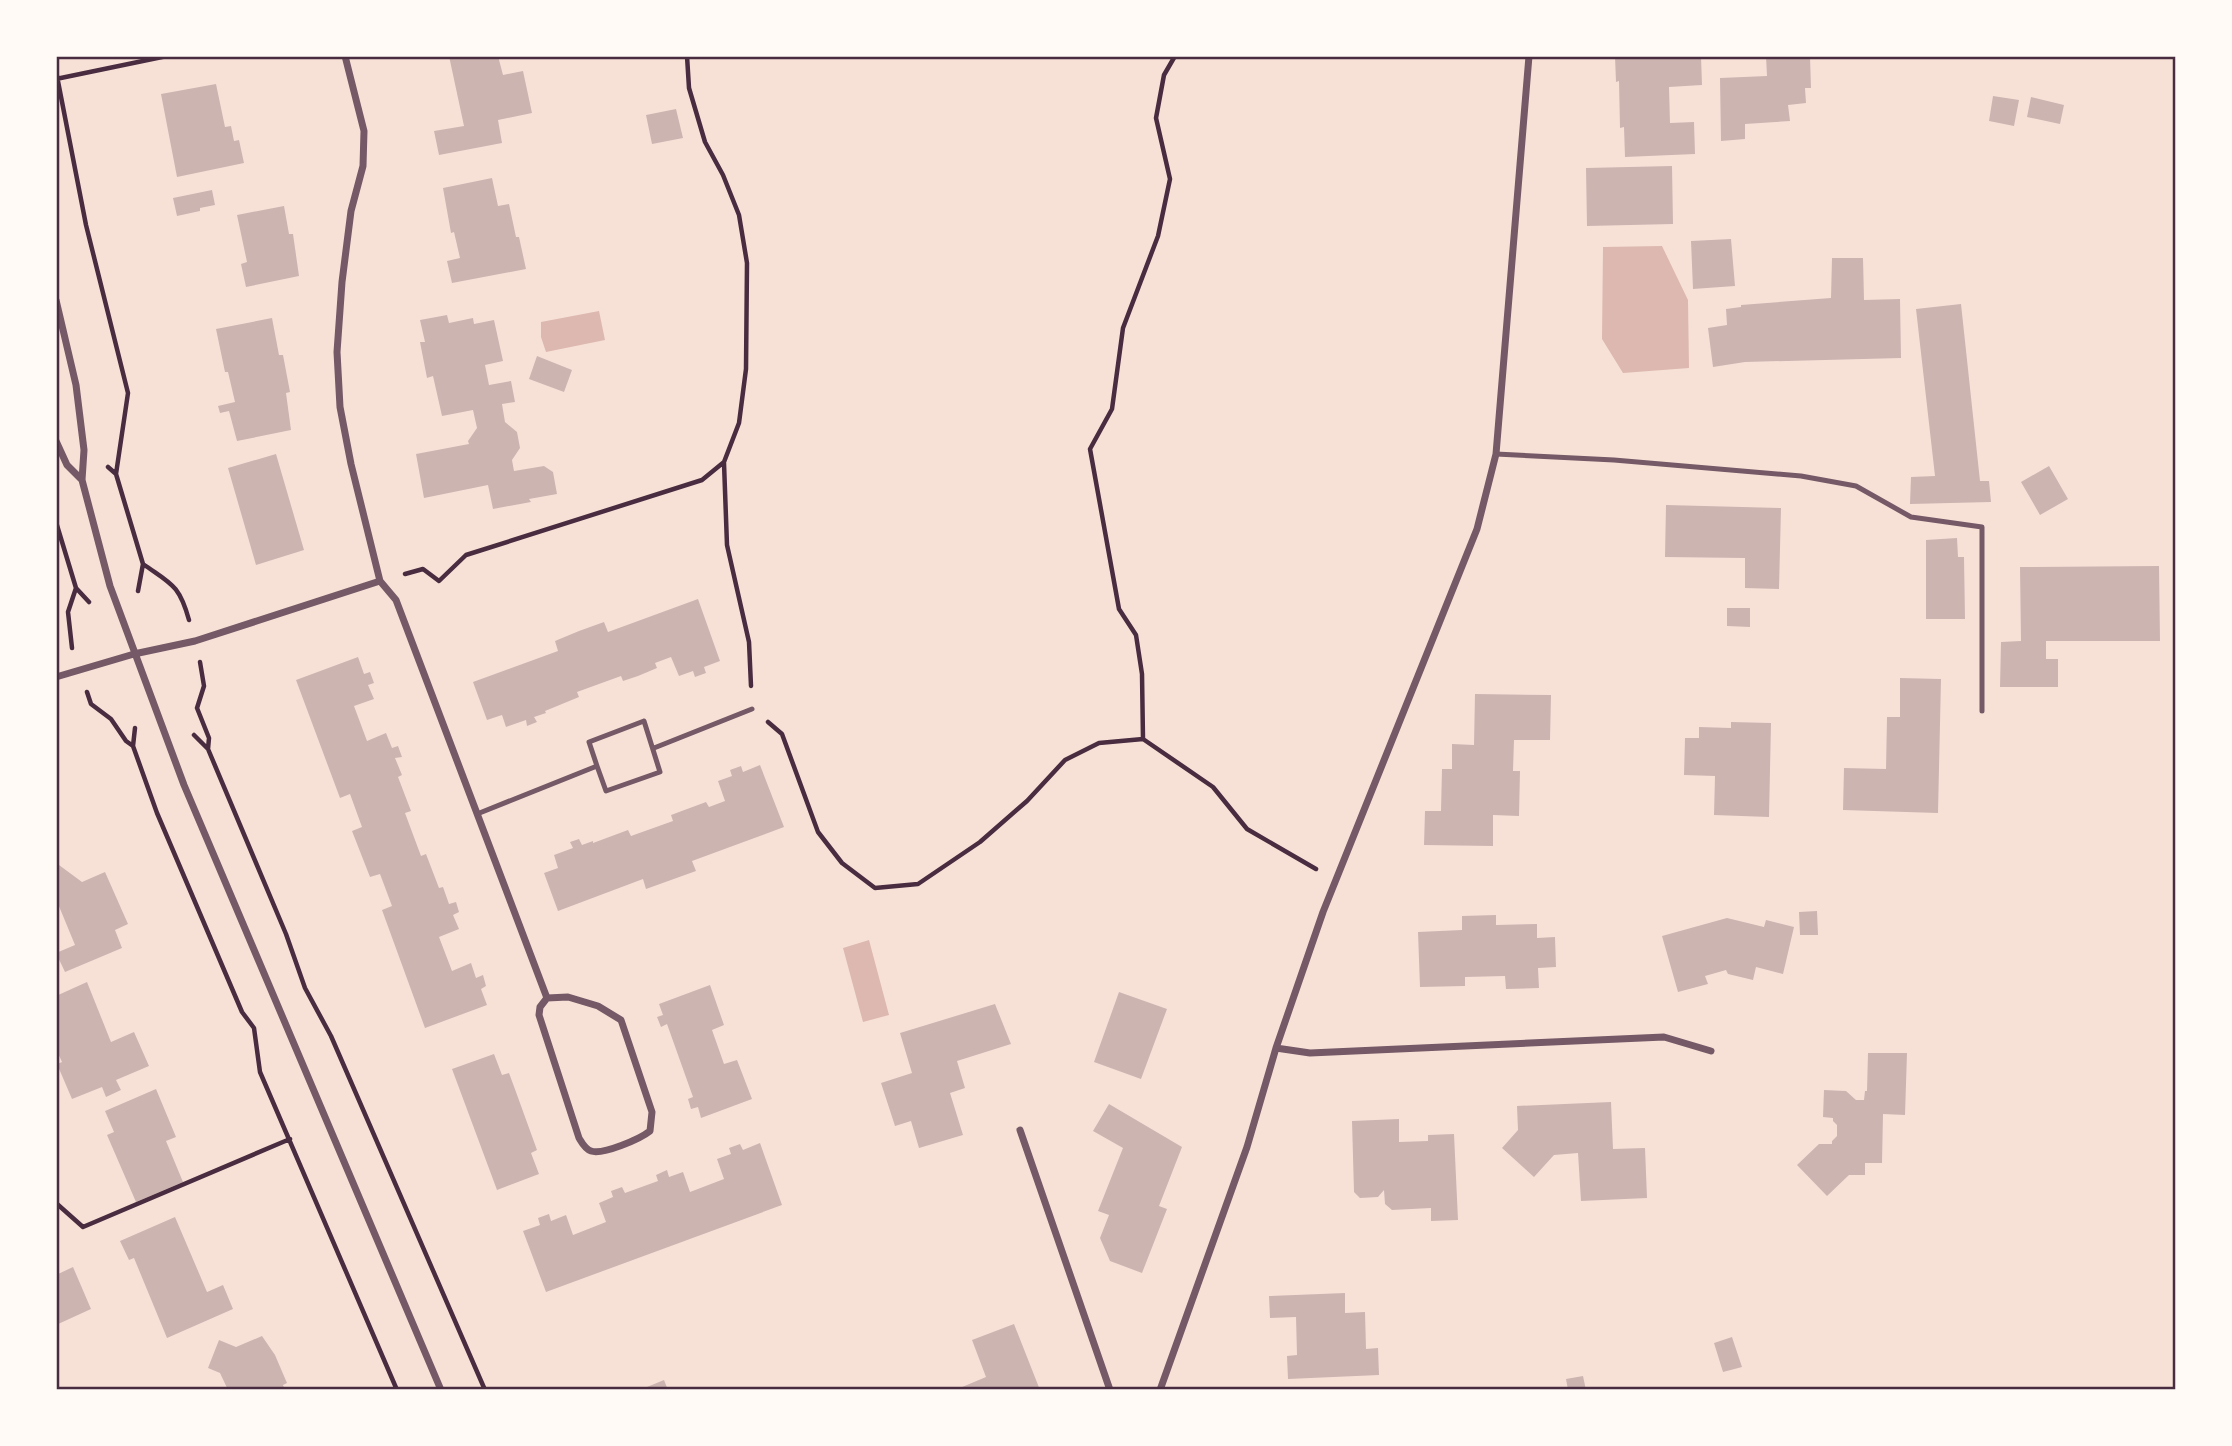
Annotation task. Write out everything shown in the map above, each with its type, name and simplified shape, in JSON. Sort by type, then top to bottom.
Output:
[{"type":"street","points":[[345,56],[364,131],[362,166],[351,211],[342,282],[337,352],[340,407],[351,464],[380,580],[396,600],[547,998]]},
{"type":"street","points":[[1160,1390],[1247,1147],[1276,1048],[1322,912],[1477,529],[1496,454],[1529,56]]},
{"type":"street","points":[[56,300],[76,385],[84,450],[82,480],[110,586],[134,654],[184,785],[441,1390]]},
{"type":"street","points":[[56,441],[66,465],[82,480]]},
{"type":"street","points":[[56,677],[134,654],[195,641],[380,580]]},
{"type":"street","points":[[568,997],[598,1006],[621,1020],[652,1112],[650,1131],[601,1152],[584,1147],[539,1015],[540,1007],[547,998],[568,997]]},
{"type":"street","points":[[1276,1048],[1310,1053],[1664,1037],[1711,1051]]},
{"type":"street","points":[[1020,1130],[1110,1390]]},
{"type":"lane","points":[[1496,454],[1614,460],[1801,476],[1856,486],[1911,517],[1982,527],[1982,711]]},
{"type":"lane","points":[[654,748],[752,709]]},
{"type":"lane","points":[[644,721],[660,772],[606,791],[597,765],[589,742],[644,721]]},
{"type":"lane","points":[[477,814],[597,765]]},
{"type":"path","points":[[57,79],[167,56]]},
{"type":"path","points":[[687,56],[689,88],[705,142],[739,215],[747,263],[746,369],[739,423],[724,462],[727,545],[749,642],[752,709],[782,734],[818,832],[842,863],[875,888],[918,884],[979,842],[1027,801],[1065,761],[1099,743],[1143,739],[1213,787],[1247,829],[1336,881]]},
{"type":"path","points":[[1143,739],[1142,674],[1136,635],[1119,609],[1090,449],[1112,409],[1122,328],[1158,236],[1168,191],[1170,179],[1156,118],[1164,75],[1175,56]]},
{"type":"path","points":[[56,71],[86,225],[128,393],[116,474],[143,564]]},
{"type":"path","points":[[380,580],[423,569],[439,581],[466,555],[702,480],[724,462]]},
{"type":"path","points":[[56,522],[76,588]]},
{"type":"path","points":[[133,746],[157,813],[242,1012],[254,1028],[260,1072],[397,1390]]},
{"type":"path","points":[[208,749],[286,934],[304,988],[331,1036],[485,1390]]},
{"type":"path","points":[[56,1203],[83,1227],[289,1139]]},
{"type":"shaded area","points":[[1662,246],[1688,300],[1689,368],[1623,373],[1602,339],[1603,247]]},
{"type":"shaded area","points":[[599,311],[605,340],[546,352],[541,337],[541,322]]},
{"type":"shaded area","points":[[869,940],[889,1015],[863,1022],[843,948]]},
{"type":"building","points":[[449,56],[498,56],[503,75],[523,71],[532,113],[498,120],[502,143],[439,155],[434,131],[464,126]]},
{"type":"building","points":[[1615,56],[1701,56],[1702,85],[1669,87],[1670,123],[1694,122],[1695,154],[1625,157],[1624,127],[1620,128],[1619,81],[1616,82]]},
{"type":"building","points":[[1766,56],[1810,56],[1811,88],[1805,88],[1806,103],[1788,105],[1790,121],[1745,124],[1745,139],[1721,141],[1720,78],[1767,76]]},
{"type":"building","points":[[216,84],[225,127],[231,126],[234,141],[239,140],[244,163],[177,177],[161,94]]},
{"type":"building","points":[[1993,96],[2019,100],[2014,126],[1989,121]]},
{"type":"building","points":[[2031,97],[2064,105],[2060,124],[2027,117]]},
{"type":"building","points":[[676,109],[683,138],[652,144],[646,115]]},
{"type":"building","points":[[1672,166],[1673,224],[1587,226],[1586,168]]},
{"type":"building","points":[[492,178],[498,206],[509,204],[526,269],[452,283],[447,261],[460,258],[454,232],[451,233],[443,188]]},
{"type":"building","points":[[212,190],[215,205],[177,216],[173,198]]},
{"type":"building","points":[[284,206],[289,234],[293,234],[299,276],[246,287],[241,264],[247,262],[237,215]]},
{"type":"building","points":[[1731,239],[1735,286],[1693,289],[1691,241]]},
{"type":"building","points":[[1832,258],[1863,258],[1864,300],[1900,299],[1901,358],[1745,362],[1713,367],[1708,328],[1727,325],[1726,309],[1741,305],[1831,298]]},
{"type":"building","points":[[1961,304],[1980,481],[1989,481],[1991,502],[1910,504],[1911,477],[1935,476],[1916,309]]},
{"type":"building","points":[[447,315],[449,323],[473,318],[474,324],[494,320],[503,361],[485,365],[489,385],[511,381],[515,402],[502,404],[505,422],[517,432],[520,448],[512,460],[514,471],[544,466],[553,472],[557,494],[493,509],[488,485],[424,498],[416,454],[469,444],[468,441],[477,428],[473,410],[442,416],[433,376],[427,378],[420,342],[425,342],[420,320]]},
{"type":"building","points":[[272,318],[290,392],[286,393],[291,430],[237,441],[229,411],[220,413],[218,406],[235,402],[228,372],[225,372],[216,329]]},
{"type":"building","points":[[537,356],[572,370],[564,392],[529,379]]},
{"type":"building","points":[[276,454],[304,550],[256,565],[228,468]]},
{"type":"building","points":[[2049,466],[2068,499],[2040,515],[2021,482]]},
{"type":"building","points":[[1666,505],[1781,508],[1779,589],[1745,588],[1745,558],[1665,557]]},
{"type":"building","points":[[1957,538],[1958,557],[1964,557],[1965,619],[1926,619],[1926,540]]},
{"type":"building","points":[[2159,566],[2160,641],[2046,641],[2046,659],[2058,659],[2058,687],[2000,687],[2001,642],[2021,641],[2020,567]]},
{"type":"building","points":[[698,599],[720,661],[704,667],[706,673],[695,677],[693,671],[679,676],[671,657],[655,663],[657,668],[638,676],[623,681],[621,676],[577,692],[579,697],[534,717],[537,722],[527,726],[526,720],[506,727],[502,715],[487,720],[473,682],[558,651],[555,641],[579,631],[604,622],[608,632]]},
{"type":"building","points":[[1727,608],[1750,608],[1750,627],[1727,626]]},
{"type":"building","points":[[358,657],[364,674],[370,672],[374,683],[368,685],[374,699],[354,706],[367,741],[386,733],[392,748],[398,746],[402,757],[395,758],[402,775],[398,777],[411,811],[405,813],[421,856],[426,854],[439,888],[443,887],[449,904],[456,902],[459,912],[453,915],[459,929],[439,937],[452,971],[471,963],[476,978],[483,975],[486,986],[481,989],[487,1005],[425,1028],[382,910],[392,906],[380,874],[370,877],[352,831],[362,827],[350,794],[340,798],[296,680]]},
{"type":"building","points":[[1900,678],[1941,679],[1938,813],[1843,810],[1844,768],[1886,769],[1887,717],[1900,717]]},
{"type":"building","points":[[1475,694],[1551,695],[1550,740],[1514,740],[1513,771],[1520,771],[1519,816],[1493,815],[1493,846],[1424,845],[1425,811],[1441,811],[1442,769],[1452,769],[1452,744],[1474,745]]},
{"type":"building","points":[[1731,722],[1771,723],[1769,817],[1714,815],[1715,776],[1684,775],[1685,738],[1699,738],[1699,727],[1731,728]]},
{"type":"building","points":[[760,765],[784,827],[692,861],[696,871],[646,889],[643,879],[558,911],[544,873],[558,868],[554,855],[573,848],[570,842],[579,839],[582,845],[593,843],[628,830],[631,836],[673,821],[671,815],[706,802],[709,807],[725,801],[718,781],[732,776],[730,770],[741,766],[743,772]]},
{"type":"building","points":[[59,865],[82,882],[105,872],[128,924],[115,930],[122,948],[65,972],[56,953],[75,945],[56,899],[56,869]]},
{"type":"building","points":[[1817,911],[1818,935],[1800,935],[1799,912]]},
{"type":"building","points":[[1496,915],[1496,925],[1537,924],[1537,938],[1555,937],[1556,967],[1538,968],[1539,988],[1506,989],[1505,976],[1465,977],[1465,986],[1420,987],[1418,932],[1462,930],[1462,916]]},
{"type":"building","points":[[1727,918],[1764,927],[1766,920],[1794,927],[1783,974],[1756,967],[1753,980],[1728,974],[1726,970],[1705,976],[1708,984],[1678,992],[1662,936]]},
{"type":"building","points":[[87,982],[111,1042],[134,1032],[149,1066],[116,1080],[121,1090],[106,1097],[102,1087],[72,1099],[57,1064],[62,1062],[56,1049],[56,996]]},
{"type":"building","points":[[710,985],[724,1025],[712,1030],[724,1064],[737,1060],[752,1099],[701,1118],[698,1107],[691,1109],[688,1099],[693,1097],[667,1024],[661,1027],[657,1017],[663,1015],[659,1004]]},
{"type":"building","points":[[1119,992],[1167,1009],[1141,1079],[1094,1062]]},
{"type":"building","points":[[995,1004],[1011,1044],[957,1061],[965,1088],[950,1093],[963,1135],[919,1148],[911,1121],[895,1126],[881,1083],[912,1073],[900,1033]]},
{"type":"building","points":[[1868,1053],[1907,1053],[1905,1115],[1883,1114],[1882,1163],[1865,1163],[1865,1175],[1849,1175],[1827,1196],[1797,1165],[1819,1144],[1832,1144],[1837,1136],[1837,1125],[1833,1118],[1823,1117],[1824,1090],[1846,1091],[1856,1100],[1864,1100],[1867,1091]]},
{"type":"building","points":[[494,1054],[502,1075],[509,1073],[537,1150],[531,1153],[539,1174],[497,1190],[452,1069]]},
{"type":"building","points":[[156,1089],[176,1137],[166,1141],[183,1182],[136,1202],[107,1135],[114,1132],[105,1111]]},
{"type":"building","points":[[1611,1102],[1613,1149],[1645,1148],[1647,1198],[1581,1201],[1578,1153],[1554,1155],[1534,1177],[1502,1148],[1518,1130],[1517,1106]]},
{"type":"building","points":[[1109,1104],[1182,1147],[1159,1206],[1167,1209],[1142,1273],[1110,1261],[1100,1238],[1109,1215],[1098,1211],[1123,1148],[1093,1131]]},
{"type":"building","points":[[1399,1119],[1399,1142],[1428,1141],[1428,1135],[1454,1134],[1458,1220],[1431,1221],[1431,1208],[1392,1210],[1385,1204],[1384,1190],[1378,1197],[1360,1198],[1354,1192],[1352,1121]]},
{"type":"building","points":[[760,1143],[782,1205],[546,1292],[523,1231],[540,1225],[538,1218],[549,1214],[551,1221],[566,1215],[573,1235],[606,1222],[599,1203],[613,1197],[611,1191],[622,1187],[625,1193],[658,1181],[656,1175],[667,1170],[669,1177],[683,1172],[690,1192],[724,1179],[717,1159],[731,1154],[729,1148],[740,1144],[743,1150]]},
{"type":"building","points":[[175,1217],[207,1292],[223,1285],[233,1309],[167,1338],[134,1258],[129,1260],[120,1241]]},
{"type":"building","points":[[73,1267],[91,1309],[56,1325],[56,1275]]},
{"type":"building","points":[[1345,1293],[1345,1313],[1365,1312],[1366,1349],[1378,1348],[1379,1375],[1288,1379],[1287,1356],[1297,1355],[1296,1317],[1270,1318],[1269,1296]]},
{"type":"building","points":[[1014,1324],[1040,1390],[955,1390],[986,1377],[972,1340]]},
{"type":"building","points":[[262,1336],[275,1355],[287,1383],[283,1385],[285,1390],[228,1390],[220,1373],[208,1368],[219,1340],[236,1347]]},
{"type":"building","points":[[1732,1337],[1742,1367],[1723,1372],[1714,1343]]},
{"type":"building","points":[[1583,1376],[1586,1390],[1568,1390],[1566,1379]]},
{"type":"building","points":[[664,1380],[668,1390],[641,1390],[647,1387]]}]
